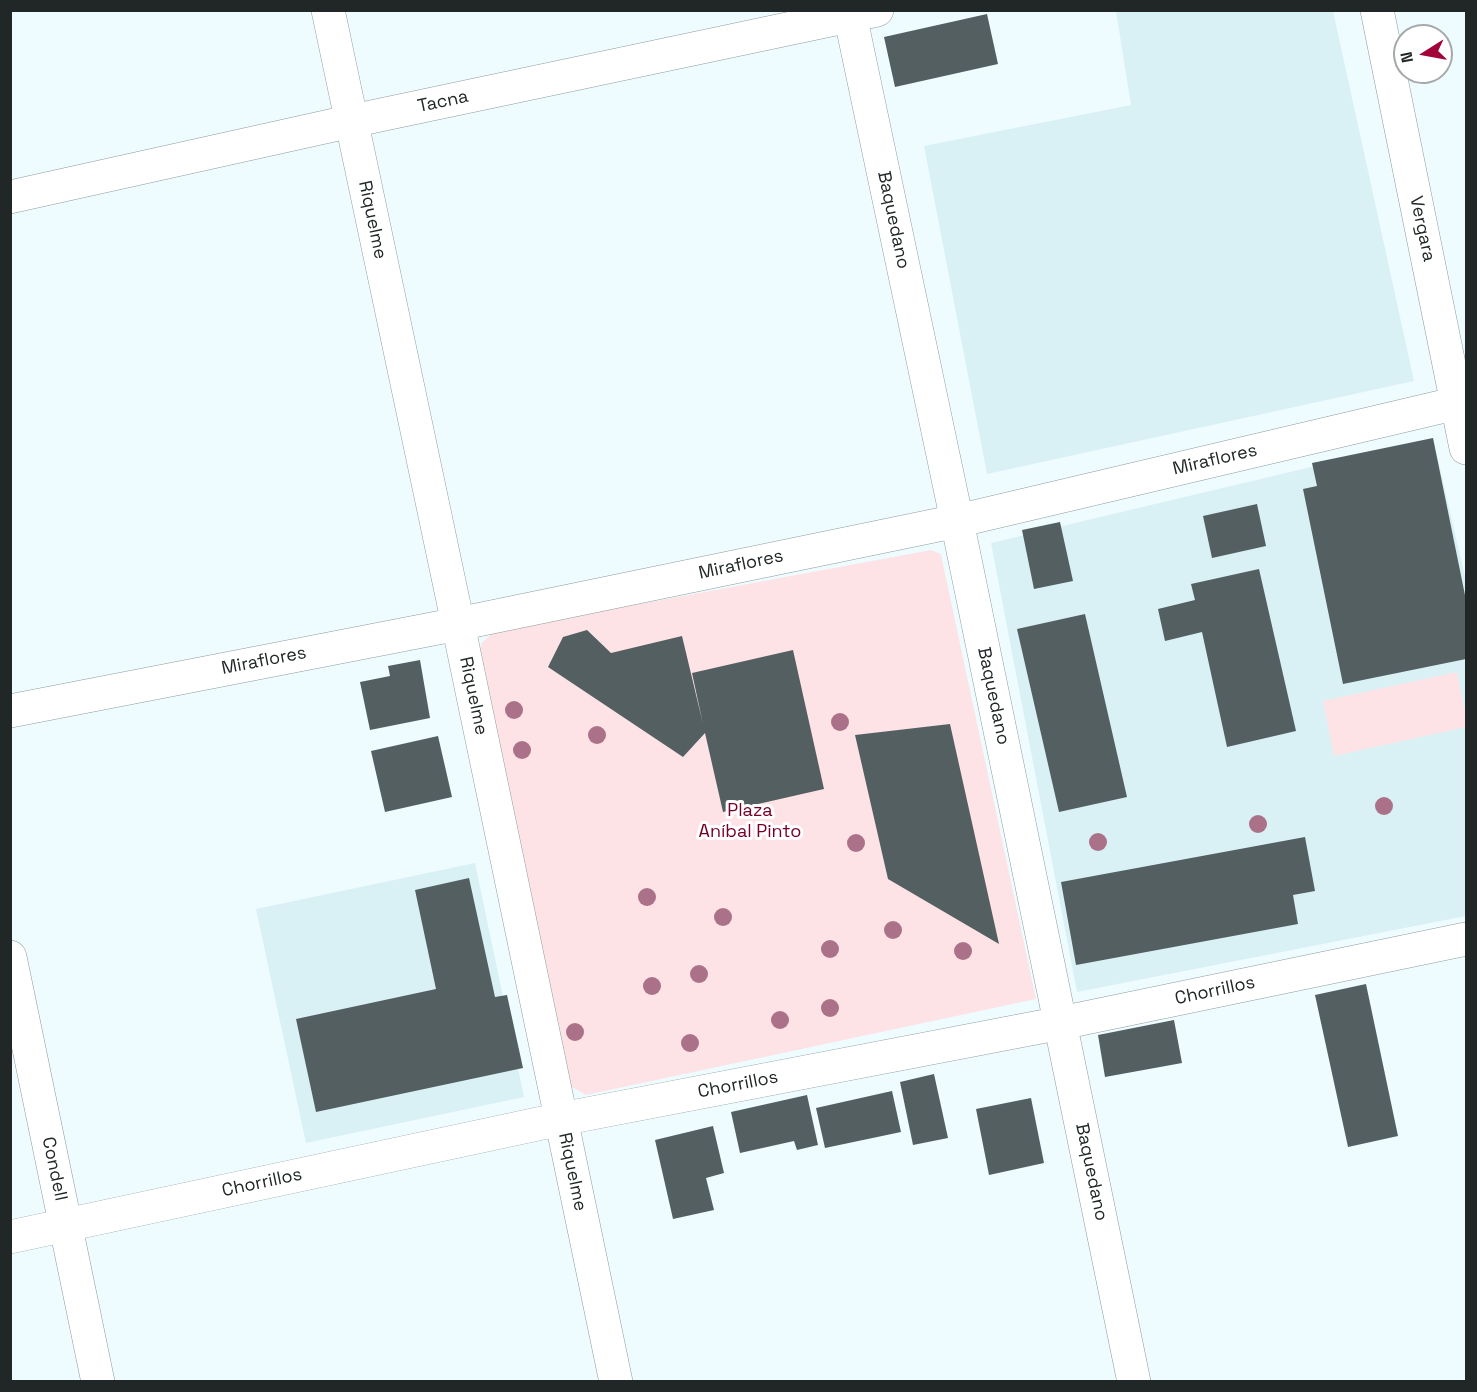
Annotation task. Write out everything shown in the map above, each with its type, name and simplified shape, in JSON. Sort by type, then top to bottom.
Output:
[{"type":"street","name":"Riquelme","points":[[328,10],[616,1382]]},
{"type":"street","name":"Vergara","points":[[1377,10],[1462,402],[1467,448]]},
{"type":"street","name":"Tacna","points":[[10,197],[859,12]]},
{"type":"street","name":"Baquedano","points":[[859,12],[957,520],[1061,1023],[1130,1381]]},
{"type":"street","name":"Miraflores","points":[[10,711],[458,624],[957,520],[1462,402]]},
{"type":"street","name":"Chorrillos","points":[[10,1237],[561,1119],[1061,1023],[1467,939]]},
{"type":"street","name":"Condell","points":[[10,957],[98,1382]]},
{"type":"shaded area","points":[[1116,11],[1333,11],[1414,381],[987,474],[924,146],[1131,105]]},
{"type":"shaded area","points":[[1433,438],[1466,581],[1466,916],[1077,992],[991,543]]},
{"type":"shaded area","points":[[475,863],[524,1097],[306,1143],[256,909]]},
{"type":"green space","name":"Plaza Aníbal Pinto","points":[[931,550],[941,554],[1036,999],[586,1095],[570,1086],[479,655],[481,644],[494,631]]},
{"type":"green space","points":[[1457,672],[1466,727],[1334,756],[1323,701]]},
{"type":"building","points":[[987,14],[998,64],[895,87],[884,37]]},
{"type":"building","points":[[1433,438],[1466,600],[1466,659],[1343,684],[1303,489],[1317,486],[1312,463]]},
{"type":"building","points":[[1257,504],[1266,546],[1212,558],[1203,516]]},
{"type":"building","points":[[1060,522],[1073,581],[1034,589],[1022,530]]},
{"type":"building","points":[[1259,569],[1296,731],[1227,747],[1202,632],[1165,641],[1158,609],[1195,600],[1191,584]]},
{"type":"building","points":[[1085,614],[1127,797],[1059,812],[1017,629]]},
{"type":"building","points":[[587,630],[611,653],[682,636],[703,724],[692,673],[793,650],[824,789],[723,812],[705,733],[683,757],[548,667],[563,637]]},
{"type":"building","points":[[420,660],[430,718],[370,730],[360,682],[390,676],[388,666]]},
{"type":"building","points":[[950,724],[999,944],[888,879],[855,735]]},
{"type":"building","points":[[438,736],[452,797],[385,812],[371,751]]},
{"type":"building","points":[[1305,837],[1315,891],[1293,895],[1298,924],[1076,965],[1061,882]]},
{"type":"building","points":[[469,878],[495,997],[507,995],[523,1068],[316,1112],[296,1019],[436,989],[415,890]]},
{"type":"building","points":[[1366,984],[1398,1136],[1348,1147],[1315,995]]},
{"type":"building","points":[[1174,1020],[1182,1063],[1105,1077],[1098,1035]]},
{"type":"building","points":[[934,1074],[948,1138],[913,1145],[900,1082]]},
{"type":"building","points":[[892,1091],[901,1132],[825,1148],[816,1108]]},
{"type":"building","points":[[807,1095],[818,1145],[797,1150],[794,1141],[740,1153],[731,1112]]},
{"type":"building","points":[[1031,1098],[1044,1163],[989,1175],[976,1109]]},
{"type":"building","points":[[713,1126],[724,1173],[706,1178],[714,1210],[673,1219],[655,1140]]}]
